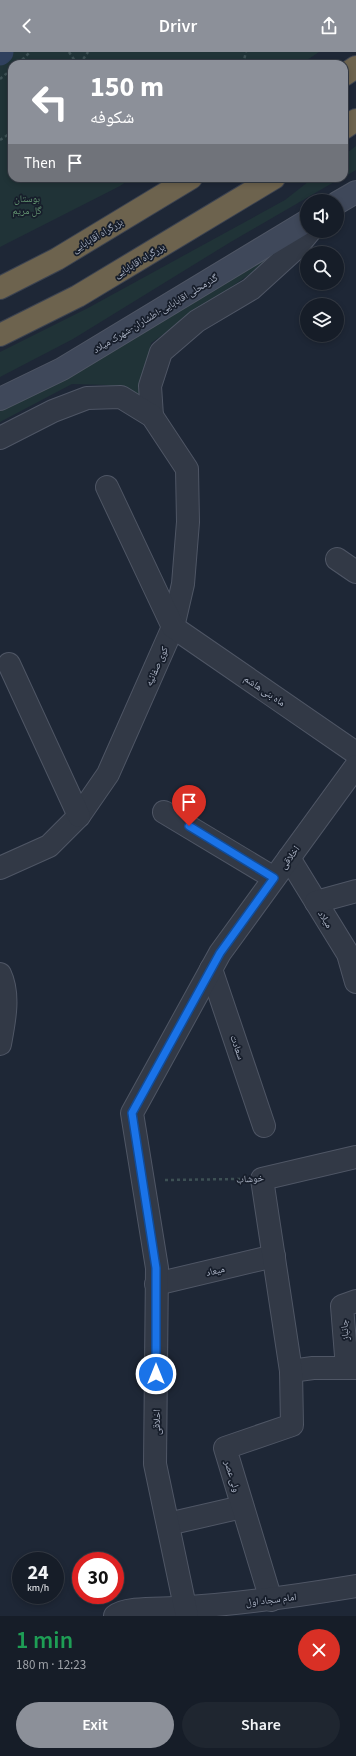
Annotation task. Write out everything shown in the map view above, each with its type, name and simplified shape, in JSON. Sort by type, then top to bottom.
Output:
[{"type":"highway","name":"بزرگراه آقابابایی","points":[[0,288],[57,259],[184,182]]},
{"type":"highway","name":"بزرگراه اقابابایی","points":[[0,335],[78,296],[267,182]]},
{"type":"main road","points":[[344,200],[356,192]]},
{"type":"main road","name":"گذرمحلی اقابابایی-اطشاران-شهرک میلاد","points":[[0,399],[62,369],[300,225]]},
{"type":"street","points":[[152,416],[150,386],[161,352],[197,321],[251,289],[295,249],[304,238]]},
{"type":"street","points":[[0,438],[53,411],[87,398],[121,397],[152,416]]},
{"type":"street","name":"کوی صفائیه","points":[[0,868],[49,846],[79,816],[108,774],[174,627],[183,584],[188,522],[187,469],[152,416]]},
{"type":"street","points":[[107,487],[174,627]]},
{"type":"street","points":[[337,559],[356,572]]},
{"type":"street","name":"ماه بنی هاشم","points":[[174,627],[356,753]]},
{"type":"street","points":[[9,664],[79,816]]},
{"type":"street","name":"اخلاقی","points":[[186,1612],[155,1464],[156,1268],[132,1113],[220,953],[356,766]]},
{"type":"street","points":[[164,812],[274,878]]},
{"type":"street","name":"میلاد","points":[[289,858],[316,902],[352,953],[356,982]]},
{"type":"street","points":[[316,902],[356,891]]},
{"type":"street","name":"سعادت","points":[[211,969],[264,1126]]},
{"type":"street","points":[[0,974],[5,984],[5,1018],[0,1044]]},
{"type":"street","name":"خوشاب","points":[[262,1179],[356,1157]]},
{"type":"street","name":"ولی عصر","points":[[262,1179],[291,1371],[292,1425],[225,1448],[271,1600]]},
{"type":"street","name":"میعاد","points":[[156,1284],[274,1256]]},
{"type":"street","name":"جانباز","points":[[352,1368],[342,1306],[356,1301]]},
{"type":"street","points":[[291,1371],[313,1368],[352,1368]]},
{"type":"street","points":[[168,1524],[242,1507]]},
{"type":"street","name":"امام سجاد اول","points":[[115,1616],[119,1612],[186,1612],[356,1586]]},
{"type":"path","points":[[22,60],[30,52]]},
{"type":"path","points":[[0,79],[8,72]]},
{"type":"path","name":"خوشاب","points":[[142,1180],[262,1179]]},
{"type":"green space","name":"بوستان گل مریم","points":[[0,52],[319,52],[307,60],[8,60],[8,182],[126,182],[0,247]]},
{"type":"green space","points":[[356,146],[356,170],[348,175],[348,152]]},
{"type":"green space","points":[[308,182],[334,182],[313,194],[300,194],[300,202],[229,243],[73,339],[0,377],[0,352],[88,308],[285,200]]},
{"type":"green space","points":[[289,239],[270,260],[151,343],[140,397],[107,385],[72,384],[0,422],[0,406]]},
{"type":"route","points":[[156,1374],[156,1268],[132,1113],[220,953],[274,878],[189,826]]}]
